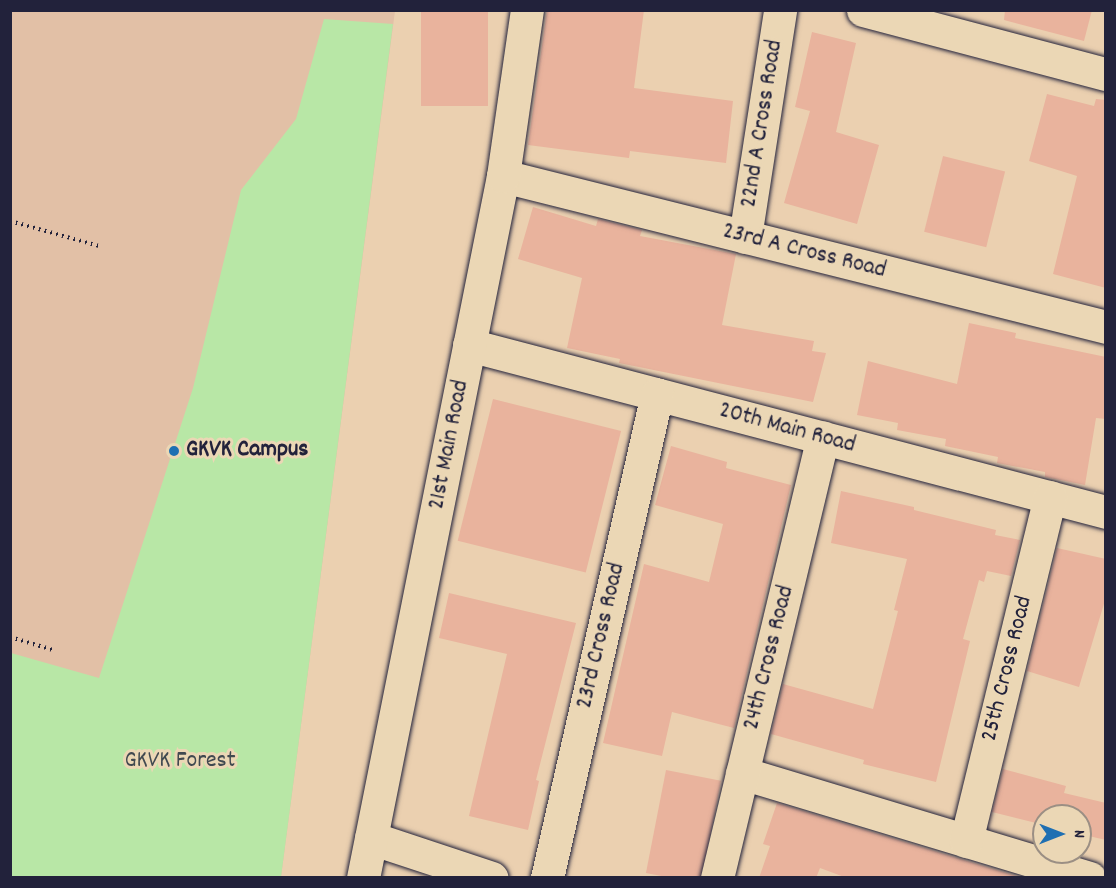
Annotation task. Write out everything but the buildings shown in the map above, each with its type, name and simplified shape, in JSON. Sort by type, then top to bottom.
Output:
[{"type":"street","name":"21st Main Road","points":[[363,878],[503,176],[527,10]]},
{"type":"street","name":"22nd A Cross Road","points":[[745,237],[780,10]]},
{"type":"street","points":[[863,10],[1106,74]]},
{"type":"street","name":"23rd A Cross Road","points":[[503,176],[1106,327]]},
{"type":"street","name":"20th Main Road","points":[[469,345],[1106,512]]},
{"type":"street","name":"23rd Cross Road","points":[[547,878],[657,394]]},
{"type":"street","name":"24th Cross Road","points":[[717,878],[823,438]]},
{"type":"street","name":"25th Cross Road","points":[[966,841],[1050,497]]},
{"type":"street","points":[[742,773],[1090,878]]},
{"type":"street","points":[[371,838],[492,878]]},
{"type":"path","points":[[10,221],[99,246]]},
{"type":"path","points":[[10,638],[53,650]]},
{"type":"shaded area","name":"GKVK Campus","points":[[10,11],[395,11],[281,877],[11,877]]},
{"type":"green space","name":"GKVK Forest","points":[[324,19],[393,24],[281,877],[11,877],[11,653],[99,678],[193,388],[241,190],[296,119]]},
{"type":"place","name":"GKVK Campus","points":[[174,451]]}]
